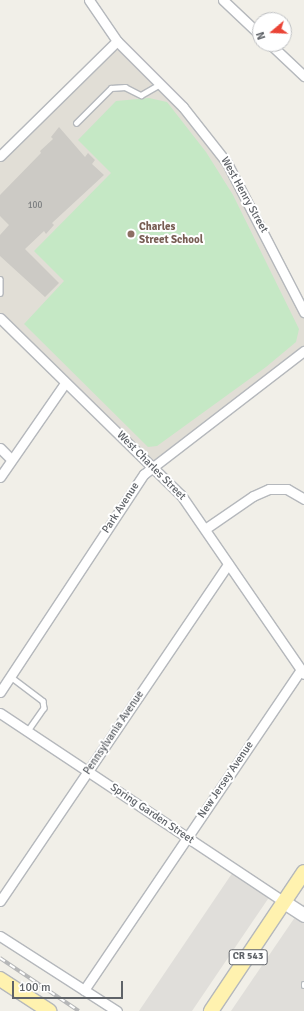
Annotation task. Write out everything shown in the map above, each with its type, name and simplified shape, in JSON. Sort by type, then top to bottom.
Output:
[{"type":"main road","name":"CR 543","points":[[212,1011],[304,872]]},
{"type":"main road","points":[[0,979],[49,1011]]},
{"type":"street","name":"West Henry Street","points":[[89,0],[117,41],[197,122],[228,163],[304,312]]},
{"type":"street","points":[[223,0],[252,27]]},
{"type":"street","points":[[0,156],[117,41]]},
{"type":"street","points":[[278,52],[304,76]]},
{"type":"street","name":"West Charles Street","points":[[0,318],[181,495],[303,672]]},
{"type":"street","name":"Park Avenue","points":[[0,692],[144,474],[304,351]]},
{"type":"street","points":[[0,477],[65,383]]},
{"type":"street","points":[[0,448],[12,459]]},
{"type":"street","points":[[205,529],[253,496],[269,489],[287,489],[304,499]]},
{"type":"street","name":"Pennsylvania Avenue","points":[[0,901],[228,564]]},
{"type":"street","name":"New Jersey Avenue","points":[[84,990],[187,837],[303,672]]},
{"type":"street","name":"Spring Garden Street","points":[[0,713],[304,916]]},
{"type":"street","points":[[0,936],[117,1011]]},
{"type":"lane","points":[[76,123],[111,88],[125,87],[141,95],[160,84]]},
{"type":"lane","points":[[0,279],[0,293]]},
{"type":"lane","points":[[10,676],[43,701],[44,708],[28,731]]},
{"type":"shaded area","name":"Charles Street School","points":[[117,41],[216,147],[304,313],[304,351],[153,465],[0,318],[0,156]]},
{"type":"shaded area","points":[[235,869],[272,893],[192,1011],[139,1011]]},
{"type":"shaded area","points":[[304,904],[304,1011],[231,1011]]},
{"type":"green space","name":"Charles Street School","points":[[149,98],[167,102],[206,152],[233,195],[299,329],[296,342],[266,367],[157,446],[148,447],[24,324],[64,281],[34,251],[111,173],[78,140],[116,101]]},
{"type":"building","points":[[59,127],[85,157],[88,153],[95,160],[92,164],[104,175],[52,223],[54,225],[46,234],[44,231],[25,249],[59,283],[45,297],[0,256],[0,235],[9,225],[0,216],[0,195],[41,153],[40,151],[53,139],[51,137]]},
{"type":"railway","points":[[0,958],[79,1011]]},
{"type":"place","name":"Charles Street School","points":[[131,234]]}]
